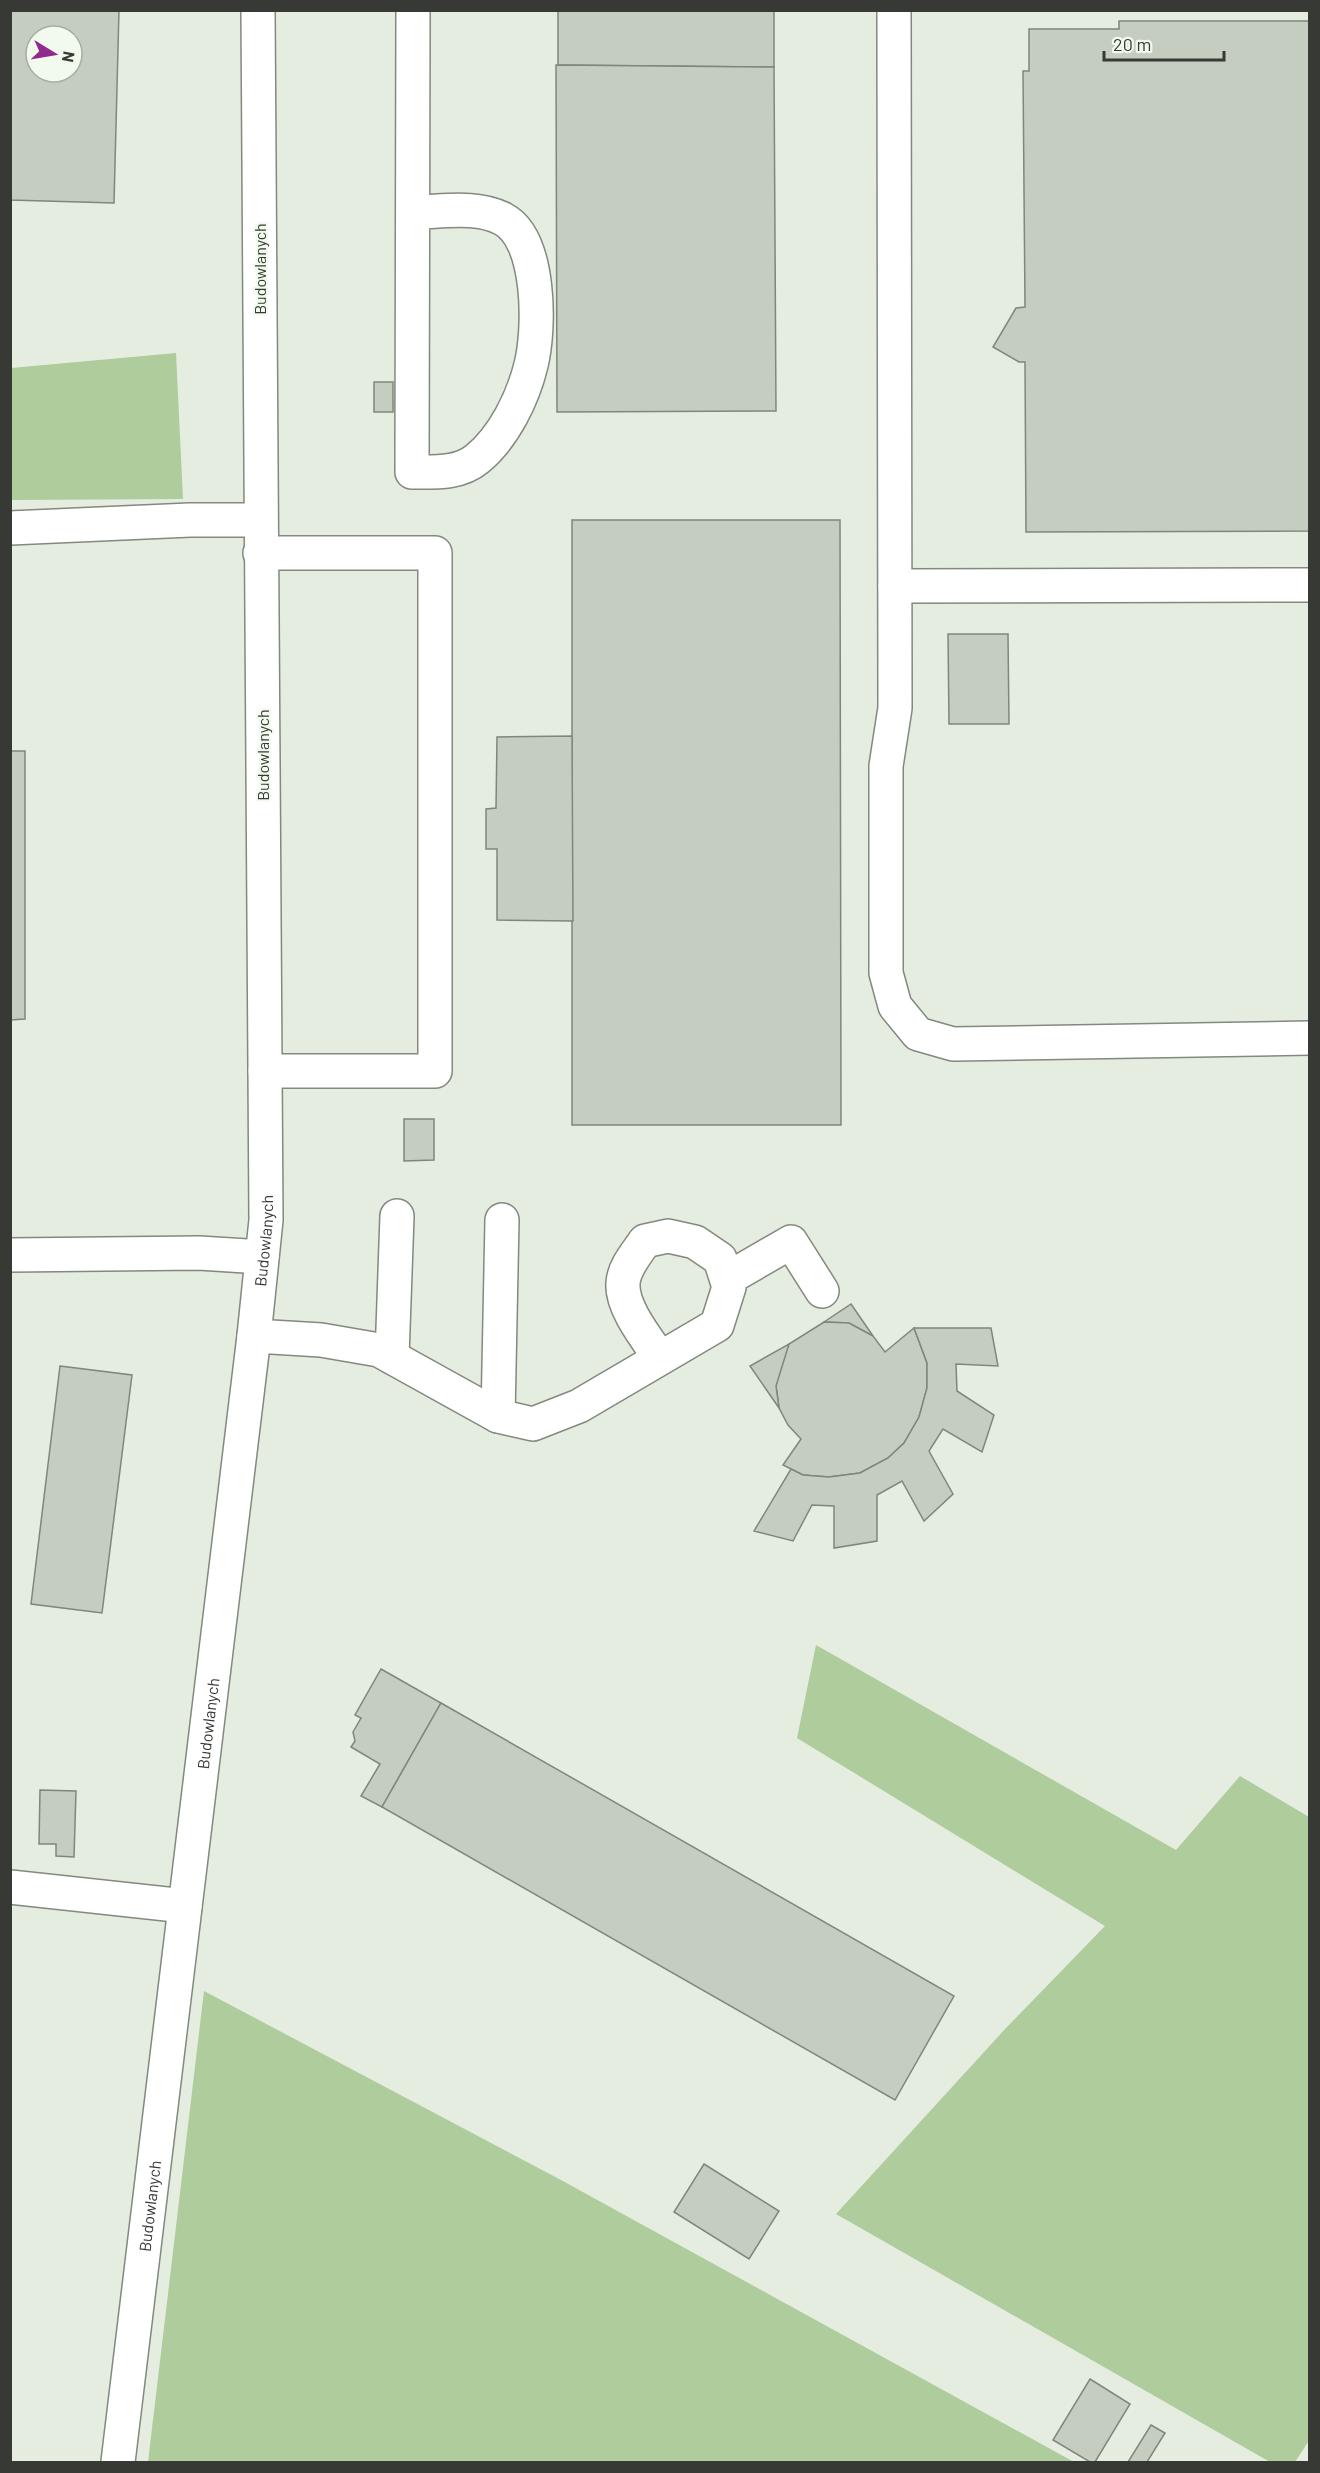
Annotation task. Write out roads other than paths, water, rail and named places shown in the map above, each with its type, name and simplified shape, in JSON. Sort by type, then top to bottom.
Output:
[{"type":"street","name":"Budowlanych","points":[[118,2463],[255,1336],[266,1220],[258,10]]},
{"type":"street","points":[[413,10],[412,472],[452,471],[476,460],[495,439],[512,413],[531,366],[536,337],[536,298],[531,265],[522,240],[504,220],[474,211],[413,212]]},
{"type":"street","points":[[894,10],[895,708],[886,766],[886,973],[895,1006],[918,1034],[953,1044],[1310,1038]]},
{"type":"street","points":[[10,528],[190,520],[260,520]]},
{"type":"street","points":[[260,553],[435,553],[435,1071],[265,1071]]},
{"type":"street","points":[[895,586],[1310,585]]},
{"type":"street","points":[[392,1357],[397,1216]]},
{"type":"street","points":[[498,1416],[502,1220]]},
{"type":"street","points":[[255,1336],[321,1340],[379,1350],[498,1416],[533,1424],[579,1406],[717,1325],[729,1287],[720,1259],[694,1242],[668,1236],[645,1241],[629,1264],[623,1283],[630,1310],[660,1358]]},
{"type":"street","points":[[727,1279],[791,1242],[822,1291]]},
{"type":"street","points":[[10,1255],[199,1253],[262,1257]]},
{"type":"street","points":[[10,1887],[185,1906]]}]
